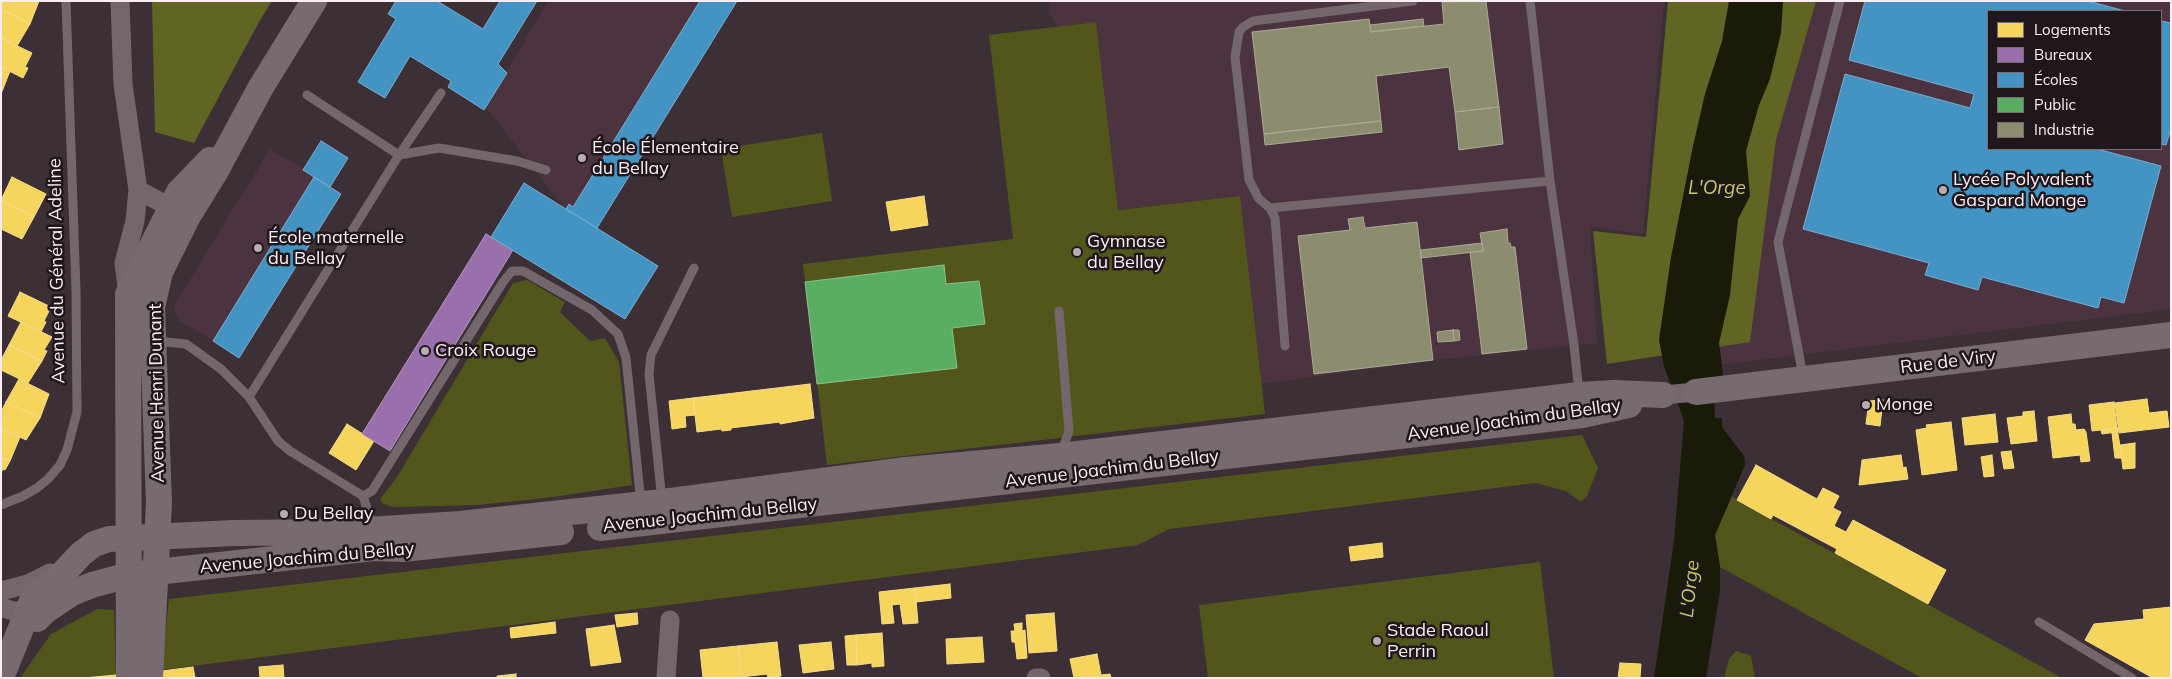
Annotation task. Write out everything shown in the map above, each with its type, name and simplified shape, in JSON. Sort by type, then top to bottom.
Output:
[{"type":"street","name":"Avenue Henri Dunant","points":[[120,1],[123,84],[138,190],[134,221],[124,263],[128,294],[129,678]]},
{"type":"street","points":[[138,190],[179,212],[214,174],[314,1]]},
{"type":"street","name":"Avenue Henri Dunant","points":[[128,294],[179,212]]},
{"type":"street","name":"Avenue Henri Dunant","points":[[150,678],[158,503],[152,307],[160,272],[179,212]]},
{"type":"street","name":"Rue de Viry","points":[[1696,392],[2171,335]]},
{"type":"street","points":[[1663,395],[1696,392]]},
{"type":"street","name":"Avenue Joachim du Bellay","points":[[24,610],[92,585],[129,575],[156,573],[460,524],[651,513],[906,470],[1060,466],[1581,405],[1614,393],[1663,395]]},
{"type":"street","name":"Avenue Joachim du Bellay","points":[[3,673],[24,610],[38,594],[52,585],[94,544],[108,538],[157,536],[374,539]]},
{"type":"street","points":[[1,591],[33,582],[76,560]]},
{"type":"street","points":[[666,678],[670,620]]},
{"type":"street","points":[[1036,678],[1041,678]]},
{"type":"lane","name":"Avenue du Général Adeline","points":[[1,505],[37,488],[60,465],[69,444],[77,412],[76,292],[66,1]]},
{"type":"lane","points":[[1285,346],[1275,218],[1270,208],[1259,199],[1249,180],[1235,57],[1239,32],[1253,21],[1414,1]]},
{"type":"lane","points":[[1530,1],[1550,181],[1581,405]]},
{"type":"lane","points":[[1804,380],[1778,242],[1840,1]]},
{"type":"lane","points":[[249,397],[399,155],[441,93]]},
{"type":"lane","points":[[307,95],[399,155],[439,148],[517,161],[546,170]]},
{"type":"lane","points":[[1270,208],[1550,181]]},
{"type":"lane","points":[[651,513],[649,374],[651,355],[694,268]]},
{"type":"lane","points":[[363,496],[372,491],[503,282],[512,272],[523,271],[592,310],[618,334],[626,358],[651,513]]},
{"type":"lane","points":[[1059,311],[1069,431],[1060,466]]},
{"type":"lane","points":[[153,340],[186,344],[221,369],[249,397],[278,441],[290,452],[363,496],[374,539]]},
{"type":"lane","points":[[2039,622],[2132,678]]},
{"type":"shaded area","name":"École Élementaire du Bellay","points":[[548,1],[735,1],[596,228],[565,209],[486,107]]},
{"type":"shaded area","points":[[1049,1],[1664,1],[1643,234],[1590,226],[1597,343],[1433,360],[1261,384],[1240,196],[1118,210],[1096,22],[1058,27],[1050,15]]},
{"type":"shaded area","name":"Lycée Polyvalent Gaspard Monge","points":[[1754,1],[2171,1],[2171,309],[1693,368]]},
{"type":"shaded area","name":"École maternelle du Bellay","points":[[322,140],[348,157],[331,186],[342,193],[240,357],[180,321],[175,311],[175,304],[270,149],[304,169]]},
{"type":"green space","points":[[152,1],[272,1],[194,143],[155,132]]},
{"type":"green space","points":[[1668,1],[1816,1],[1776,140],[1750,342],[1607,364],[1593,231],[1646,237]]},
{"type":"green space","name":"Gymnase du Bellay","points":[[1096,22],[1118,210],[1240,196],[1265,414],[827,465],[803,264],[1013,239],[989,35]]},
{"type":"green space","points":[[822,133],[832,201],[732,217],[721,149]]},
{"type":"green space","points":[[527,280],[565,302],[560,312],[590,341],[605,338],[619,362],[632,485],[546,498],[477,505],[394,507],[382,503],[380,499],[397,477],[513,283]]},
{"type":"green space","points":[[1582,435],[1598,468],[1587,496],[1581,502],[1566,491],[1535,483],[1169,529],[1138,545],[161,670],[169,599]]},
{"type":"green space","points":[[1732,496],[2062,678],[1922,678],[1720,567],[1715,535]]},
{"type":"green space","name":"Stade Raoul Perrin","points":[[1540,562],[1554,678],[1208,678],[1199,605]]},
{"type":"green space","points":[[97,609],[114,610],[116,675],[84,678],[20,678],[51,634]]},
{"type":"green space","points":[[1736,651],[1751,656],[1755,678],[1724,678],[1729,659]]},
{"type":"water","name":"L'Orge","points":[[1729,1],[1783,1],[1781,33],[1770,79],[1759,105],[1746,151],[1750,196],[1738,219],[1730,295],[1719,343],[1725,390],[1714,391],[1715,418],[1722,418],[1722,427],[1744,456],[1745,465],[1715,535],[1720,567],[1720,591],[1706,678],[1654,678],[1674,541],[1684,421],[1664,366],[1659,340],[1671,257],[1693,146],[1705,94],[1722,41]]},
{"type":"building: Logements","points":[[1,1],[39,1],[30,24],[1,9]]},
{"type":"building: Logements","points":[[1,9],[30,24],[17,46],[1,38]]},
{"type":"building: Logements","points":[[1,38],[32,53],[25,67],[28,68],[23,78],[1,67]]},
{"type":"building: Logements","points":[[1,67],[10,71],[1,94]]},
{"type":"building: Logements","points":[[12,177],[46,194],[34,217],[1,200]]},
{"type":"building: Logements","points":[[924,196],[928,225],[891,231],[886,202]]},
{"type":"building: Logements","points":[[1,200],[34,217],[22,239],[1,229]]},
{"type":"building: Logements","points":[[20,292],[51,307],[41,332],[8,316]]},
{"type":"building: Logements","points":[[21,322],[52,337],[44,350],[47,351],[42,361],[9,345]]},
{"type":"building: Logements","points":[[9,345],[42,361],[28,383],[1,370],[1,360]]},
{"type":"building: Logements","points":[[19,379],[49,394],[40,418],[6,402]]},
{"type":"building: Logements","points":[[810,384],[814,418],[780,424],[780,422],[731,428],[731,430],[722,431],[721,429],[697,432],[693,398]]},
{"type":"building: Logements","points":[[693,398],[695,415],[685,416],[686,427],[672,429],[669,401]]},
{"type":"building: Logements","points":[[2147,399],[2149,413],[2167,411],[2169,427],[2119,433],[2115,403]]},
{"type":"building: Logements","points":[[1883,400],[1880,426],[1866,424],[1869,401]]},
{"type":"building: Logements","points":[[6,402],[40,418],[26,440],[1,428],[1,412]]},
{"type":"building: Logements","points":[[2114,402],[2117,428],[2092,431],[2089,405]]},
{"type":"building: Logements","points":[[2034,411],[2037,441],[2011,444],[2007,418],[2023,416],[2023,412]]},
{"type":"building: Logements","points":[[1995,414],[1998,442],[1965,445],[1962,418]]},
{"type":"building: Logements","points":[[2071,414],[2072,424],[2075,424],[2076,430],[2084,429],[2086,432],[2090,461],[2081,462],[2080,455],[2053,458],[2048,417]]},
{"type":"building: Logements","points":[[1951,422],[1957,470],[1922,475],[1916,430],[1927,428],[1926,425]]},
{"type":"building: Logements","points":[[347,424],[374,441],[356,470],[329,453]]},
{"type":"building: Logements","points":[[1,428],[20,437],[10,461],[1,457]]},
{"type":"building: Logements","points":[[2117,428],[2117,432],[2102,434],[2101,430]]},
{"type":"building: Logements","points":[[2117,428],[2122,458],[2115,458],[2112,433],[2117,432]]},
{"type":"building: Logements","points":[[2135,443],[2135,468],[2123,469],[2120,445]]},
{"type":"building: Logements","points":[[2011,451],[2014,468],[2004,469],[2001,452]]},
{"type":"building: Logements","points":[[1901,455],[1903,468],[1906,467],[1908,479],[1859,485],[1862,460]]},
{"type":"building: Logements","points":[[1992,455],[1994,476],[1984,477],[1981,457]]},
{"type":"building: Logements","points":[[1,457],[10,461],[1,473]]},
{"type":"building: Logements","points":[[1756,465],[1817,499],[1823,488],[1839,496],[1833,508],[1841,512],[1834,526],[1846,532],[1853,520],[1946,570],[1928,604],[1835,553],[1837,549],[1773,515],[1771,519],[1737,500]]},
{"type":"building: Logements","points":[[1382,543],[1383,557],[1351,561],[1349,547]]},
{"type":"building: Logements","points":[[950,584],[951,598],[916,602],[915,588]]},
{"type":"building: Logements","points":[[915,588],[918,623],[903,624],[900,604],[892,605],[894,623],[882,624],[879,592]]},
{"type":"building: Logements","points":[[2171,607],[2171,678],[2153,678],[2085,640],[2094,624],[2144,619],[2143,610]]},
{"type":"building: Logements","points":[[637,613],[638,624],[617,627],[615,615]]},
{"type":"building: Logements","points":[[1054,613],[1057,651],[1029,653],[1026,615]]},
{"type":"building: Logements","points":[[555,622],[556,633],[511,638],[510,628]]},
{"type":"building: Logements","points":[[1022,623],[1022,631],[1025,630],[1027,658],[1017,659],[1015,642],[1012,642],[1011,631],[1015,631],[1014,624]]},
{"type":"building: Logements","points":[[614,625],[621,662],[591,666],[586,629]]},
{"type":"building: Logements","points":[[882,633],[884,666],[872,667],[872,663],[857,665],[856,635]]},
{"type":"building: Logements","points":[[856,635],[857,665],[847,665],[845,636]]},
{"type":"building: Logements","points":[[982,637],[984,662],[947,664],[946,639]]},
{"type":"building: Logements","points":[[777,642],[781,676],[768,678],[767,674],[741,677],[738,646]]},
{"type":"building: Logements","points":[[831,642],[834,669],[803,673],[799,645]]},
{"type":"building: Logements","points":[[738,646],[742,678],[703,678],[700,650]]},
{"type":"building: Logements","points":[[1097,654],[1101,675],[1110,674],[1111,678],[1074,678],[1070,659]]},
{"type":"building: Logements","points":[[1620,663],[1641,664],[1640,678],[1618,678]]},
{"type":"building: Logements","points":[[283,665],[284,678],[260,678],[259,667]]},
{"type":"building: Logements","points":[[193,667],[195,678],[162,678],[162,671]]},
{"type":"building: Logements","points":[[516,674],[516,678],[497,678],[497,676]]},
{"type":"building: Logements","points":[[116,675],[116,678],[84,678]]},
{"type":"building: Bureaux","points":[[486,234],[513,250],[390,451],[362,434]]},
{"type":"building: Écoles","points":[[396,1],[437,1],[483,29],[500,1],[537,1],[498,64],[507,73],[484,110],[448,87],[451,81],[410,56],[385,98],[358,82],[396,19],[388,14]]},
{"type":"building: Écoles","points":[[700,1],[737,1],[597,228],[566,209],[569,204],[573,207]]},
{"type":"building: Écoles","points":[[1865,1],[2088,1],[2121,10],[1987,10],[1987,150],[2101,150],[2161,166],[2124,303],[2101,297],[2098,308],[1982,277],[1978,290],[1925,275],[1929,263],[1803,229],[1845,74],[1970,108],[1974,94],[1849,60]]},
{"type":"building: Écoles","points":[[2162,21],[2171,23],[2171,128],[2166,145],[2162,144]]},
{"type":"building: Écoles","points":[[321,141],[348,158],[330,187],[303,170]]},
{"type":"building: Écoles","points":[[314,177],[341,194],[239,358],[213,341]]},
{"type":"building: Écoles","points":[[524,183],[658,266],[625,319],[491,237]]},
{"type":"building: Public","points":[[944,265],[946,284],[979,281],[985,324],[952,328],[957,368],[817,384],[805,282]]},
{"type":"building: Industrie","points":[[1486,1],[1499,107],[1455,112],[1449,67],[1376,76],[1381,121],[1264,134],[1252,32],[1369,19],[1371,32],[1444,24],[1442,2]]},
{"type":"building: Industrie","points":[[1423,19],[1424,26],[1371,32],[1370,25]]},
{"type":"building: Industrie","points":[[1499,107],[1503,144],[1459,150],[1455,112]]},
{"type":"building: Industrie","points":[[1381,121],[1382,132],[1265,145],[1264,134]]},
{"type":"building: Industrie","points":[[1363,217],[1365,228],[1417,222],[1433,360],[1314,374],[1298,236],[1350,230],[1348,219]]},
{"type":"building: Industrie","points":[[1507,229],[1508,243],[1510,243],[1511,247],[1515,247],[1527,349],[1482,354],[1470,252],[1483,251],[1480,233]]},
{"type":"building: Industrie","points":[[1482,243],[1483,251],[1421,258],[1421,250]]},
{"type":"building: Industrie","points":[[1453,330],[1454,341],[1438,342],[1437,332]]},
{"type":"building: Industrie","points":[[1453,330],[1459,330],[1460,340],[1454,341]]},
{"type":"place","name":"École Élementaire du Bellay","points":[[582,158]]},
{"type":"place","name":"Lycée Polyvalent Gaspard Monge","points":[[1943,190]]},
{"type":"place","name":"École maternelle du Bellay","points":[[258,248]]},
{"type":"place","name":"Gymnase du Bellay","points":[[1077,252]]},
{"type":"place","name":"Croix Rouge","points":[[425,351]]},
{"type":"place","name":"Monge","points":[[1866,405]]},
{"type":"place","name":"Du Bellay","points":[[284,514]]},
{"type":"place","name":"Stade Raoul Perrin","points":[[1377,641]]}]
